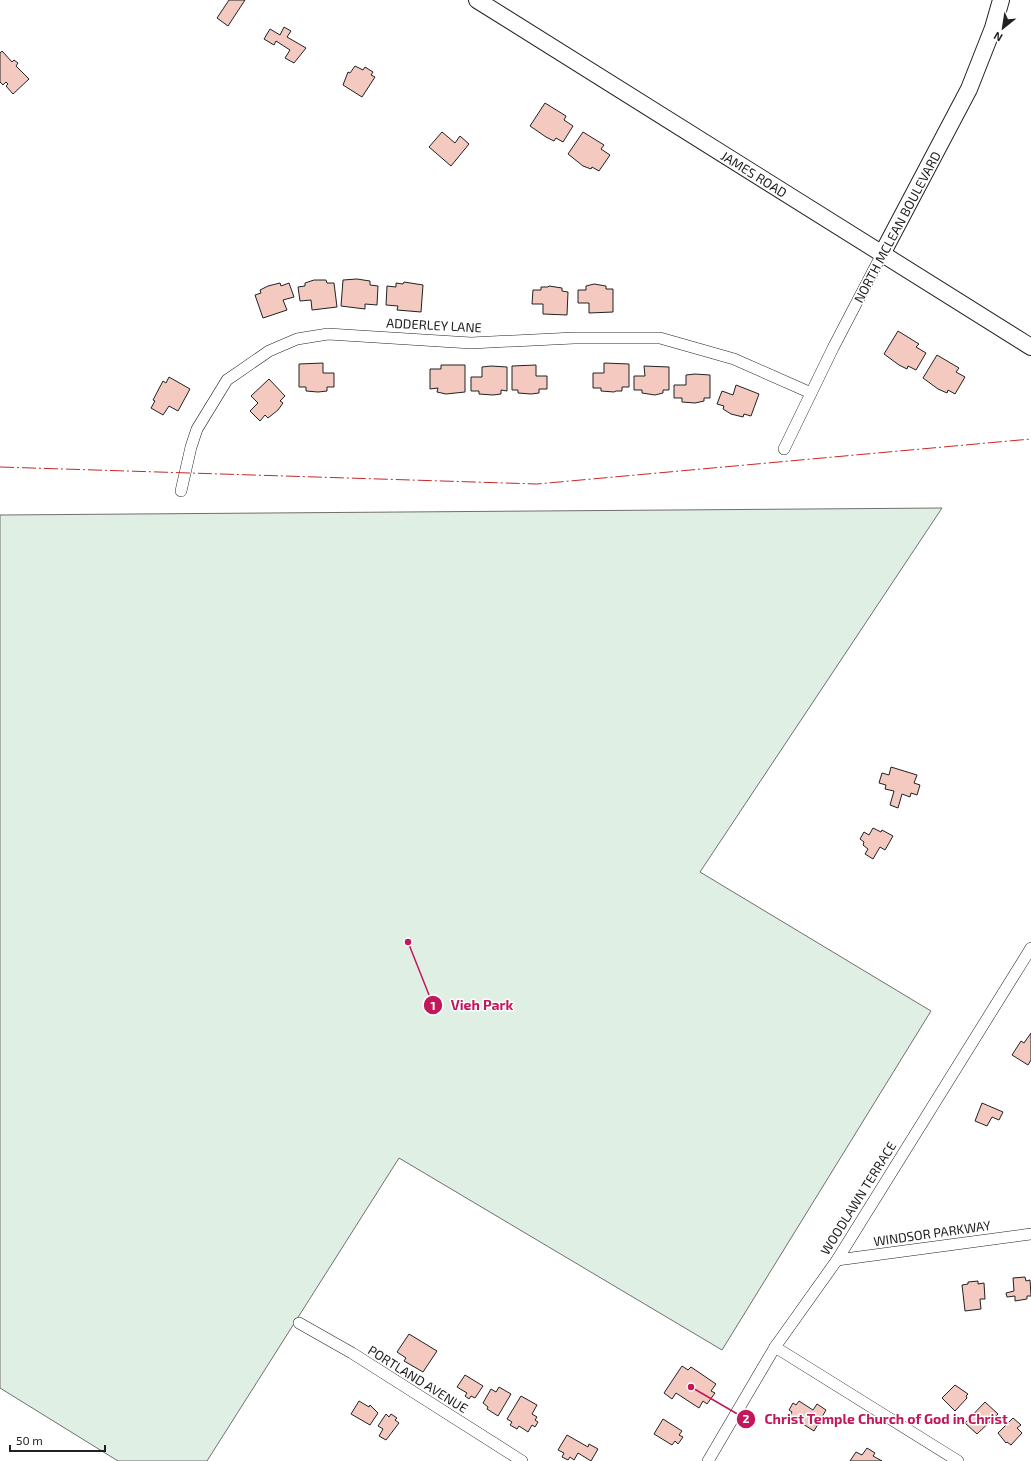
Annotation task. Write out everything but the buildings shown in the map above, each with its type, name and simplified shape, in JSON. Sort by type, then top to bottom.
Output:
[{"type":"main road","name":"JAMES ROAD","points":[[477,0],[1031,347]]},
{"type":"main road","name":"NORTH MCLEAN BOULEVARD","points":[[882,254],[969,89],[993,28],[1001,0]]},
{"type":"street","name":"NORTH MCLEAN BOULEVARD","points":[[784,449],[882,254]]},
{"type":"street","name":"ADDERLEY LANE","points":[[181,491],[197,429],[226,380],[269,351],[298,338],[328,334],[470,343],[574,338],[660,338],[734,359],[811,393]]},
{"type":"street","name":"WOODLAWN TERRACE","points":[[708,1461],[775,1347],[837,1260],[1031,948]]},
{"type":"street","name":"WINDSOR PARKWAY","points":[[837,1260],[1031,1234]]},
{"type":"street","name":"PORTLAND AVENUE","points":[[299,1323],[352,1353],[522,1461]]},
{"type":"street","points":[[775,1347],[958,1461]]},
{"type":"green space","points":[[942,508],[700,872],[931,1011],[722,1350],[399,1158],[207,1461],[118,1461],[0,1388],[0,515]]},
{"type":"power","points":[[0,467],[537,484],[1031,439]]},
{"type":"place","name":"Vieh Park","points":[[408,942]]},
{"type":"place","name":"Christ Temple Church of God in Christ","points":[[691,1387]]}]
